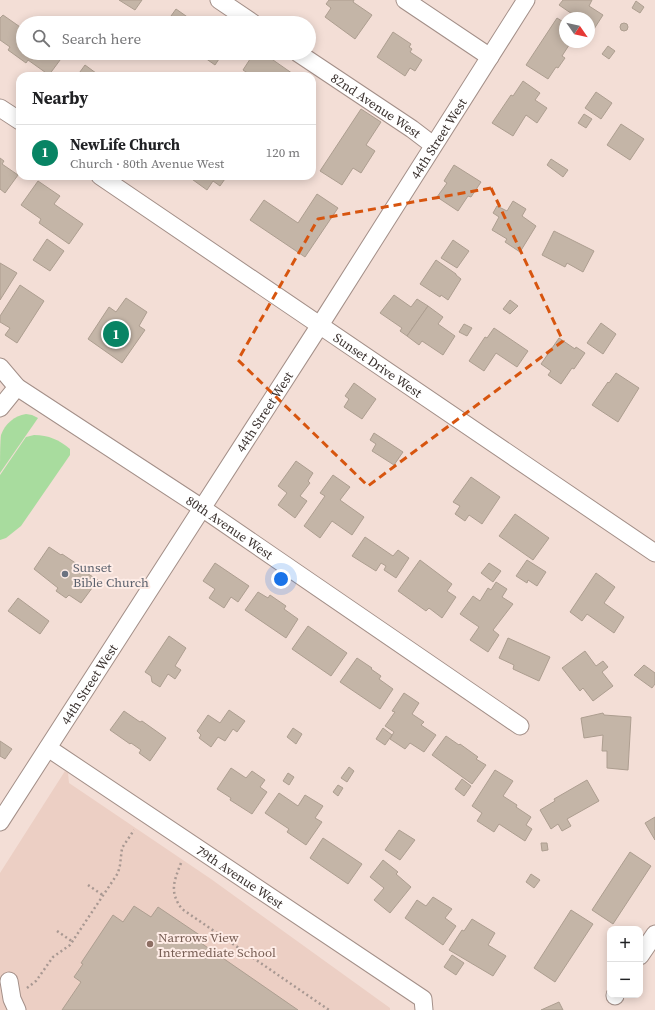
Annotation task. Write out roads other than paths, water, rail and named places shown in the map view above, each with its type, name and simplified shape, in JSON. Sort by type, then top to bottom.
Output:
[{"type":"street","points":[[219,0],[243,16]]},
{"type":"street","points":[[405,0],[490,57]]},
{"type":"street","name":"44th Street West","points":[[0,822],[320,325],[526,0]]},
{"type":"street","name":"82nd Avenue West","points":[[308,60],[412,129],[433,145]]},
{"type":"street","points":[[0,108],[16,118]]},
{"type":"street","name":"Sunset Drive West","points":[[106,180],[655,553]]},
{"type":"street","name":"80th Avenue West","points":[[0,367],[17,387],[202,508],[520,726]]},
{"type":"street","points":[[0,408],[17,387]]},
{"type":"street","name":"79th Avenue West","points":[[48,748],[423,1000],[424,1010]]},
{"type":"street","points":[[643,952],[655,934]]},
{"type":"place","name":"NewLife Church","points":[[116,334]]},
{"type":"place","name":"Sunset Bible Church","points":[[65,574]]},
{"type":"place","name":"Narrows View Intermediate School","points":[[150,944]]}]
